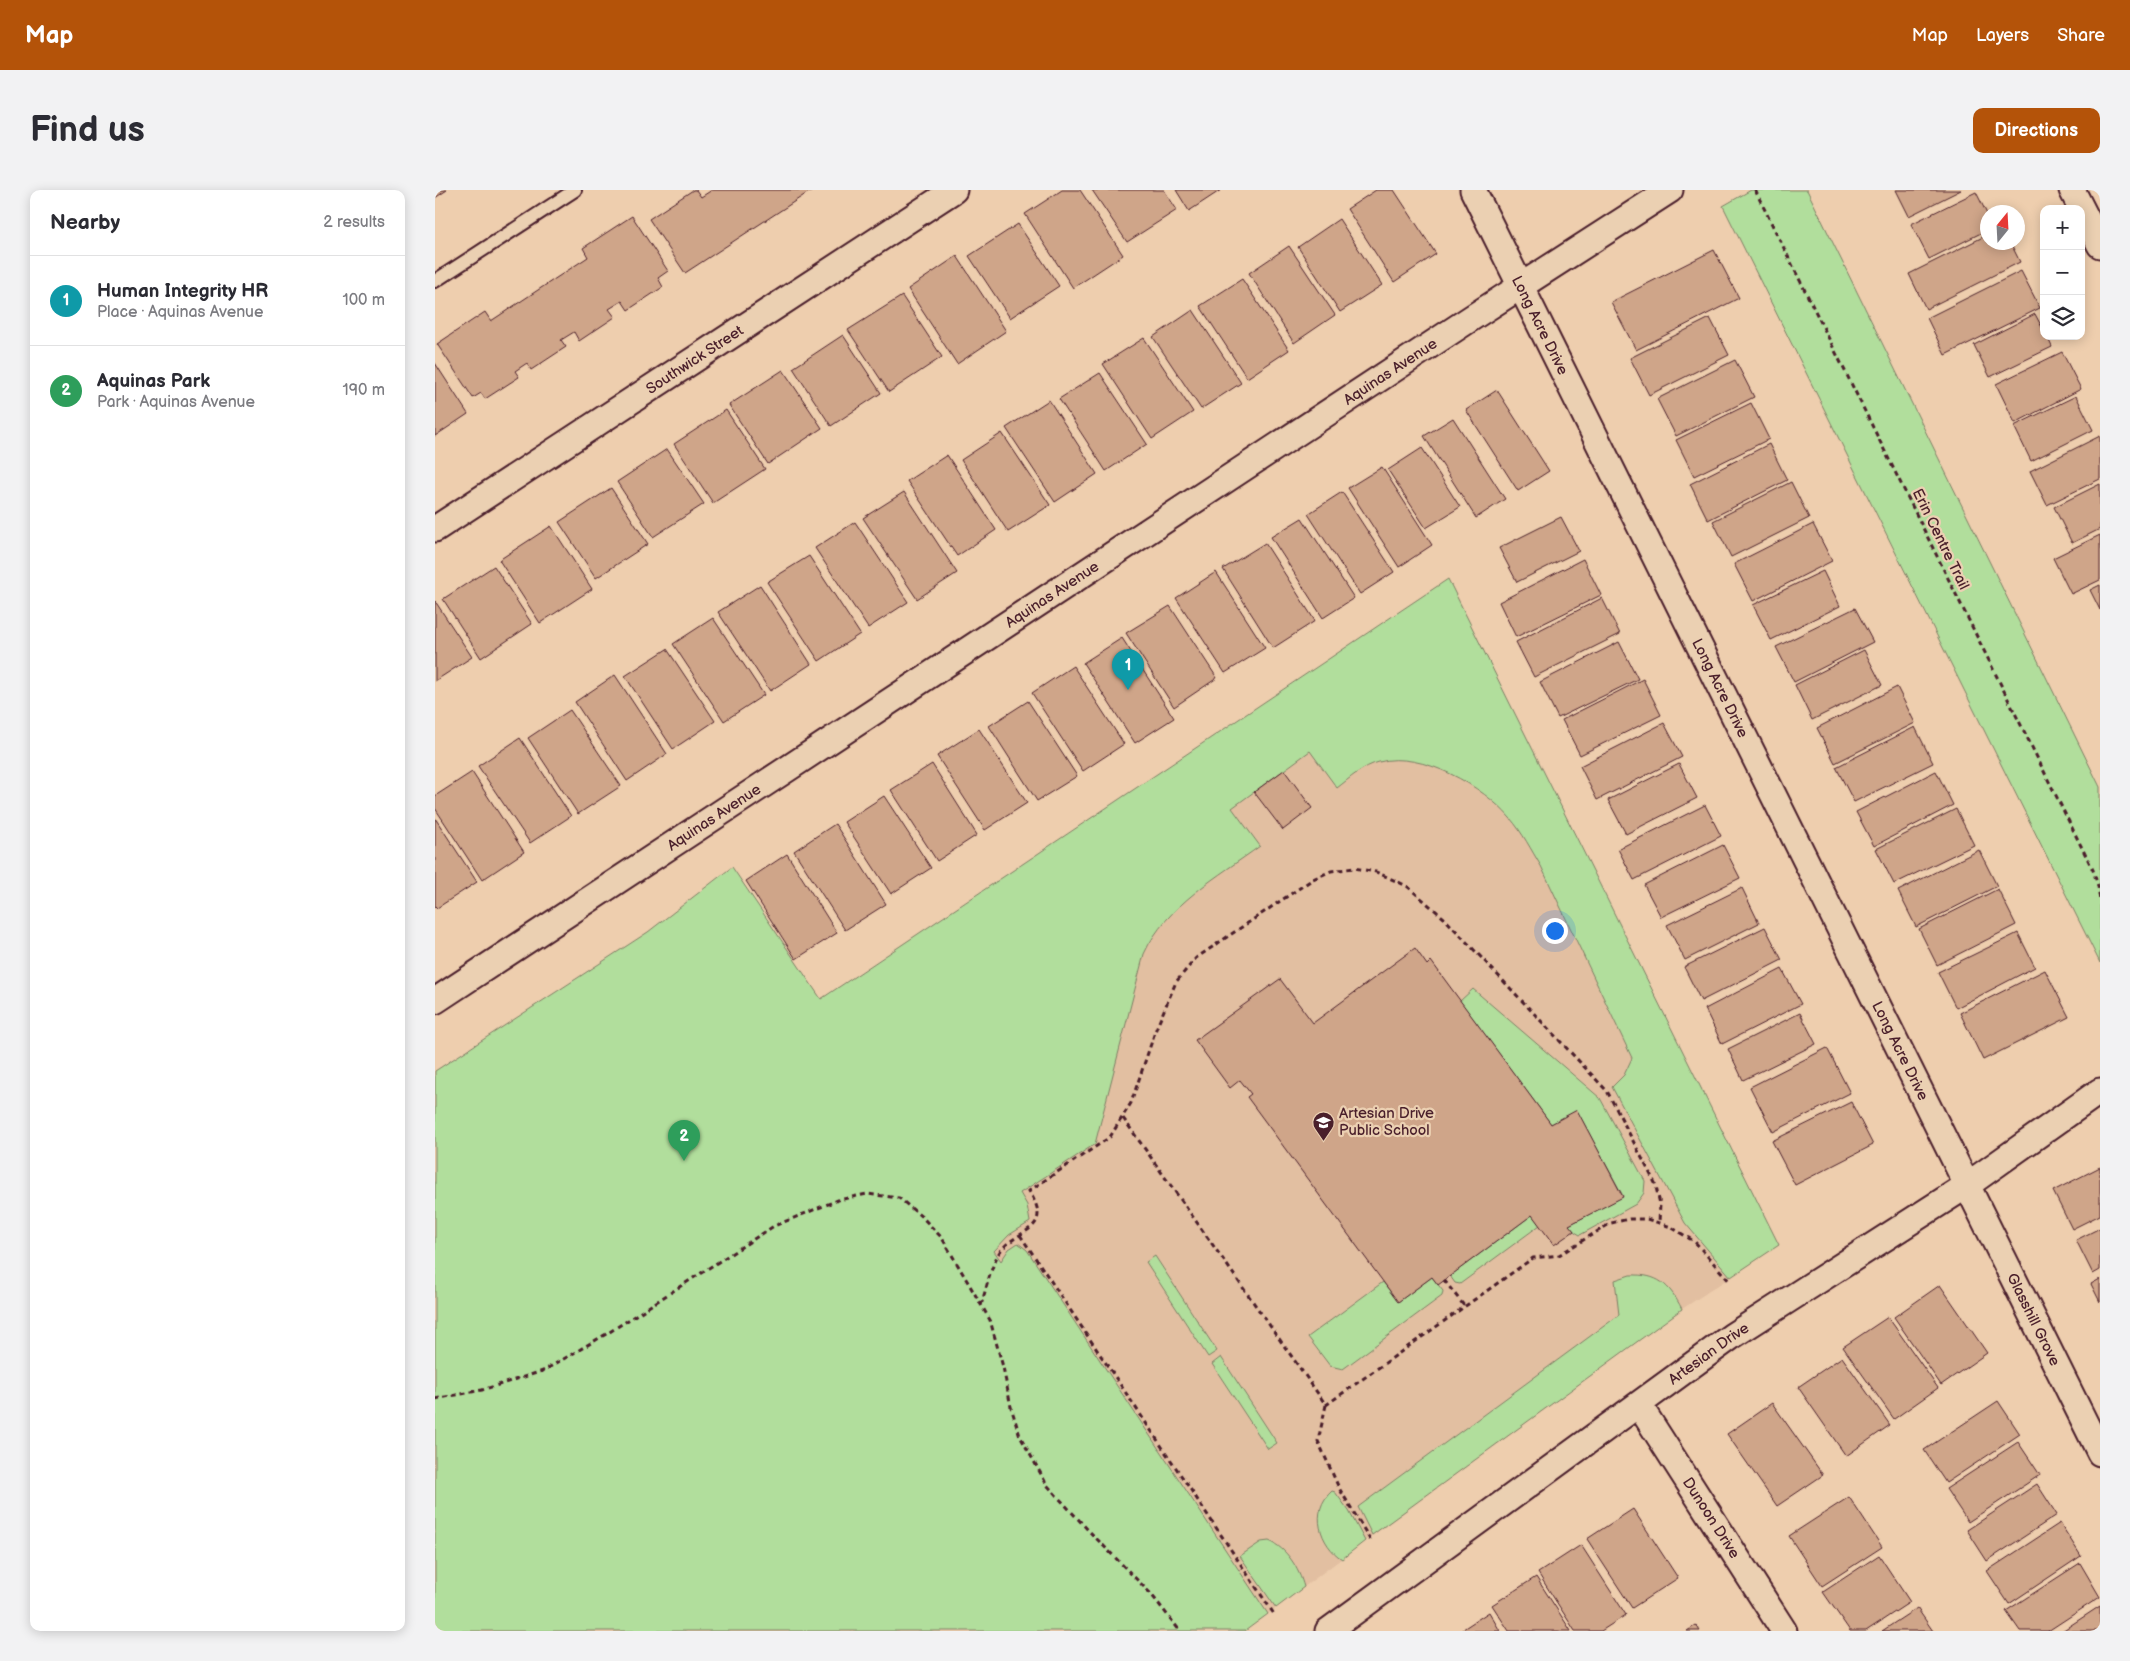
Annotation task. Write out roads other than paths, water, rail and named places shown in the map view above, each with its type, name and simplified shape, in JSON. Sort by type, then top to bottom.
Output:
[{"type":"street","name":"Southwick Street","points":[[435,529],[955,190]]},
{"type":"street","name":"Long Acre Drive","points":[[1473,190],[1966,1186]]},
{"type":"street","name":"Aquinas Avenue","points":[[435,1001],[1521,285],[1670,190]]},
{"type":"street","points":[[2072,190],[2100,245]]},
{"type":"street","name":"Artesian Drive","points":[[1328,1631],[1359,1622],[1639,1405],[1733,1336],[1966,1186],[2100,1091]]},
{"type":"street","name":"Glasshill Grove","points":[[1966,1186],[2100,1453]]},
{"type":"street","name":"Dunoon Drive","points":[[1639,1405],[1784,1631]]},
{"type":"lane","points":[[435,281],[575,190]]},
{"type":"place","name":"Human Integrity HR","points":[[1128,690]]},
{"type":"place","name":"Artesian Drive Public School","points":[[1323,1141]]},
{"type":"place","name":"Aquinas Park","points":[[684,1161]]}]
